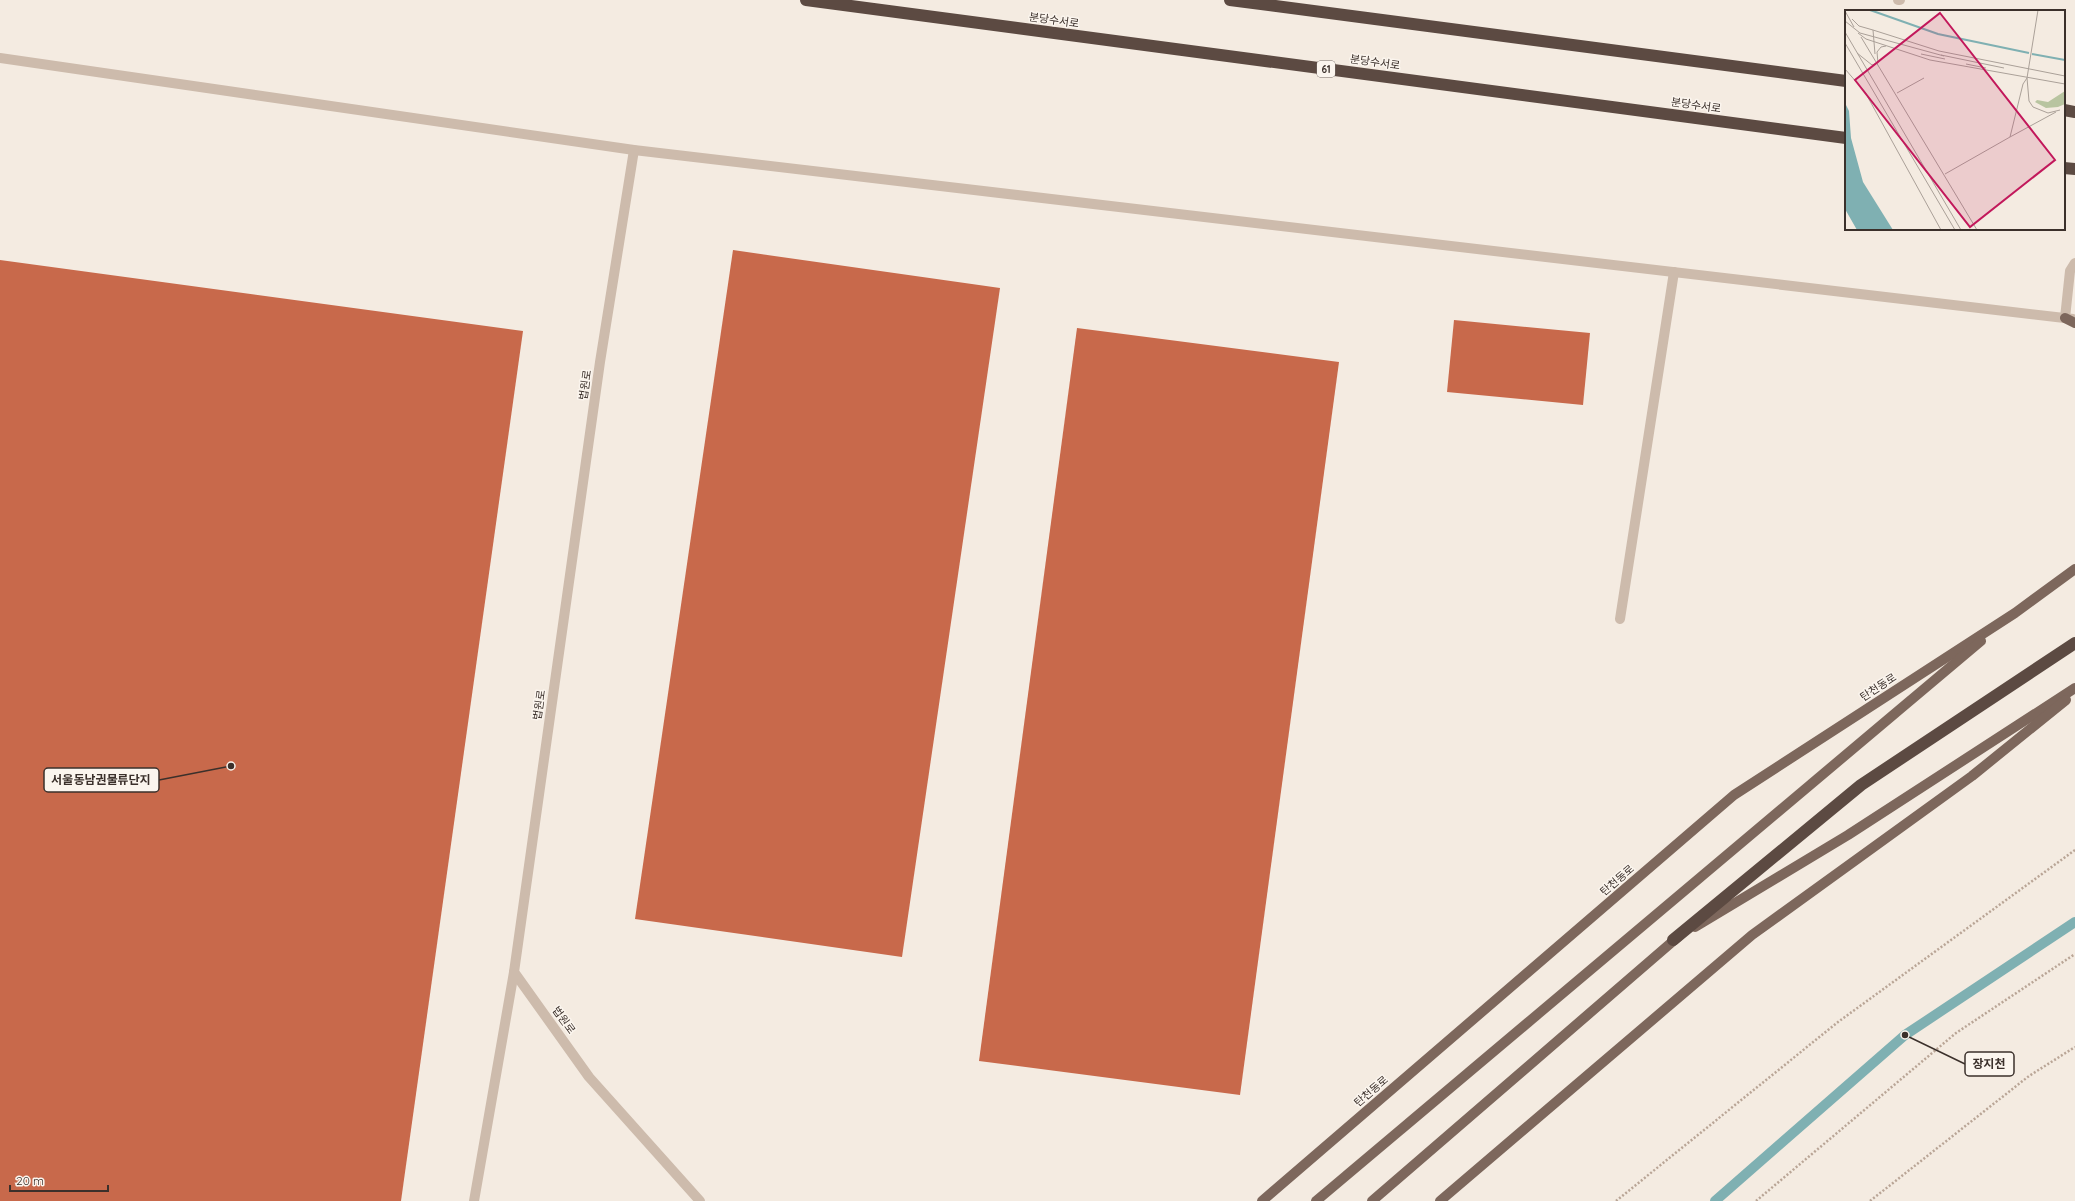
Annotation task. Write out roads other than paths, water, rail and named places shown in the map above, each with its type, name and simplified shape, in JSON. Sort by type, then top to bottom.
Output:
[{"type":"highway","name":"분당수서로","points":[[806,0],[1845,138]]},
{"type":"highway","points":[[1230,0],[1845,80]]},
{"type":"highway","points":[[2065,110],[2075,112]]},
{"type":"highway","points":[[2065,168],[2075,169]]},
{"type":"highway","points":[[1673,940],[1861,785],[2075,643]]},
{"type":"main road","points":[[2070,319],[2075,323]]},
{"type":"main road","name":"탄천동로","points":[[1262,1201],[1734,795],[2015,613],[2075,569]]},
{"type":"main road","name":"탄천동로","points":[[1316,1201],[2015,613]]},
{"type":"main road","points":[[1372,1201],[1673,940],[1848,835],[2075,688]]},
{"type":"main road","points":[[1440,1201],[1752,935],[1972,776],[2075,693]]},
{"type":"street","points":[[0,58],[634,150],[2070,319],[2070,270],[2075,263]]},
{"type":"street","name":"법원로","points":[[634,150],[600,362],[514,972],[590,1076],[700,1201]]},
{"type":"street","points":[[1620,619],[1674,272]]},
{"type":"street","points":[[474,1201],[514,972]]},
{"type":"waterway","points":[[1715,1201],[1905,1035],[2075,922]]},
{"type":"place","name":"서울동남권물류단지","points":[[231,766]]},
{"type":"place","name":"장지천","points":[[1905,1035]]}]
